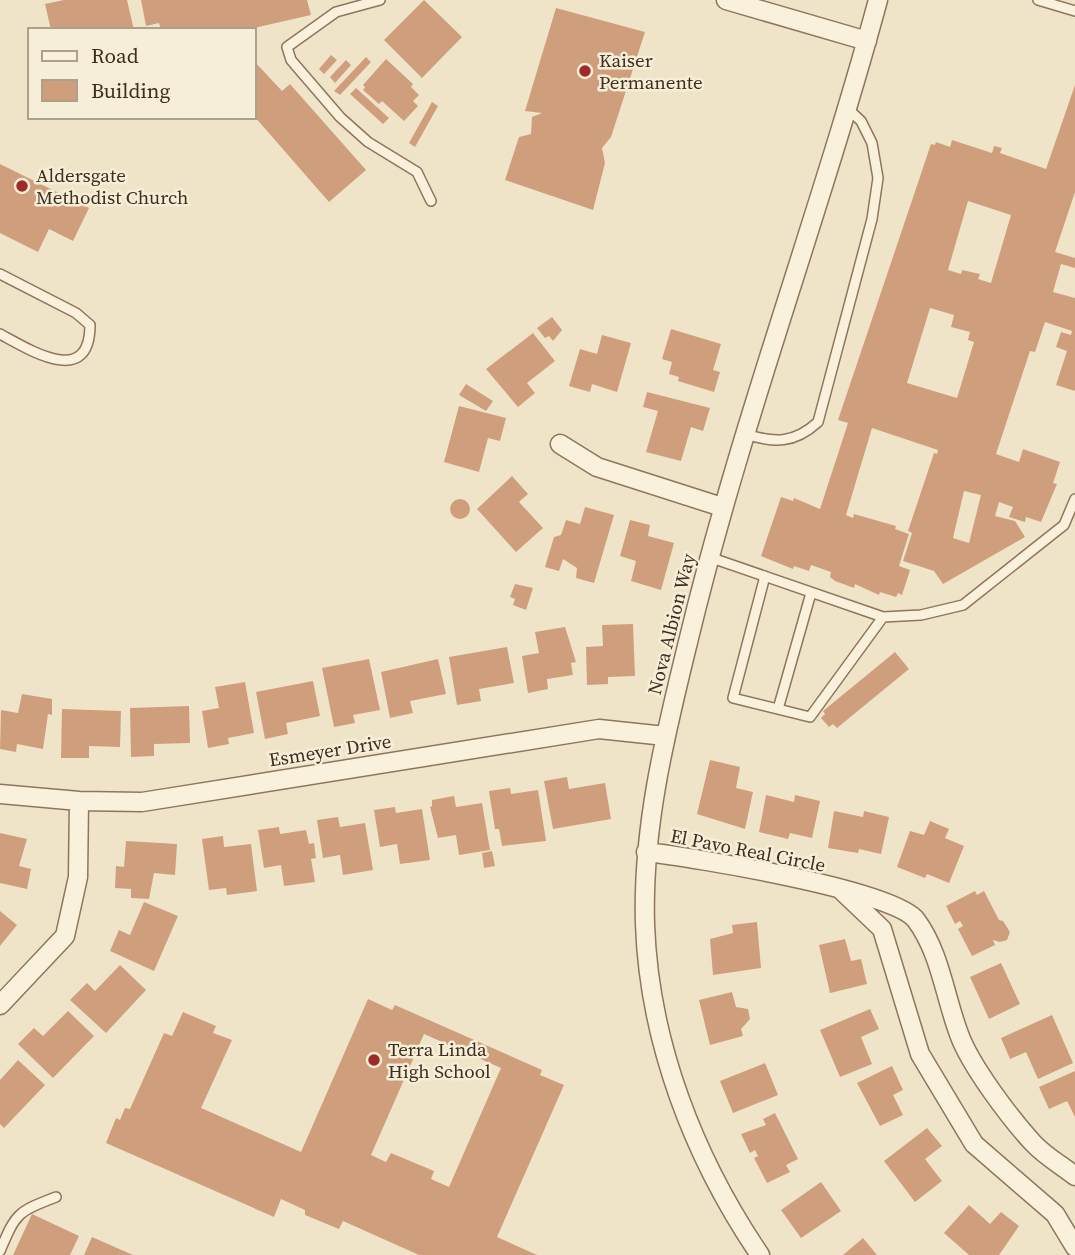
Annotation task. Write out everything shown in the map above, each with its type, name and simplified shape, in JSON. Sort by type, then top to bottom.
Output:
[{"type":"street","points":[[726,0],[867,41]]},
{"type":"street","name":"Nova Albion Way","points":[[761,1255],[728,1206],[707,1165],[684,1113],[664,1049],[646,938],[646,852],[654,787],[665,736],[722,507],[878,0]]},
{"type":"street","points":[[560,444],[597,467],[722,507]]},
{"type":"street","name":"Esmeyer Drive","points":[[0,794],[79,801],[142,802],[598,729],[665,736]]},
{"type":"street","points":[[0,1005],[65,936],[78,877],[79,801]]},
{"type":"street","name":"El Pavo Real Circle","points":[[646,852],[718,862],[883,898],[915,918],[932,948],[960,1037],[985,1077],[1034,1144],[1075,1175]]},
{"type":"street","name":"El Pavo Real Circle","points":[[841,890],[882,929],[920,1054],[974,1144],[1055,1214],[1075,1247]]},
{"type":"lane","points":[[380,0],[336,12],[309,33],[295,38],[287,47],[291,60],[340,117],[368,142],[417,172],[431,201]]},
{"type":"lane","points":[[1038,0],[1075,11]]},
{"type":"lane","points":[[745,434],[774,443],[806,433],[818,422],[872,219],[878,178],[872,143],[861,121],[846,107]]},
{"type":"lane","points":[[0,274],[76,313],[90,325],[90,339],[80,354],[66,361],[48,359],[0,334]]},
{"type":"lane","points":[[709,557],[883,617],[921,615],[963,606],[1064,525],[1075,499]]},
{"type":"lane","points":[[765,576],[733,698],[810,717],[883,617]]},
{"type":"lane","points":[[778,709],[811,593]]},
{"type":"lane","points":[[0,1251],[12,1222],[23,1210],[56,1197]]},
{"type":"building","points":[[64,0],[127,0],[134,28],[51,28],[45,4]]},
{"type":"building","points":[[141,0],[307,0],[311,15],[254,28],[160,28],[159,23],[146,26]]},
{"type":"building","points":[[424,0],[462,37],[422,78],[384,40]]},
{"type":"building","name":"Kaiser Permanente","points":[[556,8],[645,32],[611,137],[602,148],[605,163],[593,210],[505,180],[519,137],[531,134],[532,117],[542,113],[525,111]]},
{"type":"building","points":[[331,55],[337,60],[324,74],[319,69]]},
{"type":"building","points":[[366,57],[371,62],[340,95],[334,91]]},
{"type":"building","points":[[386,59],[413,84],[411,87],[419,95],[413,101],[418,106],[404,121],[382,101],[379,104],[363,90],[363,85]]},
{"type":"building","points":[[346,60],[351,65],[335,83],[330,77]]},
{"type":"building","points":[[256,63],[282,91],[290,84],[366,170],[329,202],[256,118]]},
{"type":"building","points":[[1075,85],[1075,192],[1055,252],[1075,258],[1075,268],[1061,264],[1053,292],[1075,298],[1075,391],[1056,385],[1067,351],[1056,347],[1061,332],[1071,335],[1072,331],[1045,322],[1035,352],[1030,351],[996,454],[1019,462],[1023,449],[1060,462],[1053,483],[1057,484],[1041,522],[1026,517],[1025,522],[1009,517],[1013,507],[999,502],[995,516],[1015,521],[1025,537],[943,584],[934,571],[903,561],[912,533],[908,531],[934,453],[937,454],[938,450],[872,428],[846,515],[853,518],[854,514],[896,526],[895,529],[909,534],[899,566],[910,570],[902,595],[898,593],[896,597],[880,592],[879,595],[855,584],[854,588],[835,581],[830,577],[831,572],[811,565],[809,571],[794,566],[793,569],[761,556],[781,497],[793,501],[794,498],[820,509],[848,423],[838,420],[931,144],[935,145],[936,142],[950,147],[952,140],[992,153],[994,146],[1002,148],[1000,153],[1046,169]],"holes":[[[968,201],[1011,215],[991,283],[978,279],[980,274],[962,270],[961,274],[948,270]],[[930,308],[954,315],[951,327],[970,332],[968,340],[974,342],[957,398],[907,383]],[[964,491],[981,495],[969,543],[953,538]]]},
{"type":"building","points":[[356,88],[389,118],[383,124],[350,94]]},
{"type":"building","points":[[432,102],[438,106],[415,147],[409,143]]},
{"type":"building","name":"Aldersgate Methodist Church","points":[[0,164],[89,208],[73,241],[49,229],[38,252],[0,233]]},
{"type":"building","points":[[552,317],[562,330],[553,341],[549,336],[545,338],[537,328]]},
{"type":"building","points":[[671,329],[721,344],[713,370],[720,372],[714,392],[678,381],[679,377],[669,374],[672,362],[662,359]]},
{"type":"building","points":[[533,333],[555,361],[527,383],[535,393],[518,407],[486,369]]},
{"type":"building","points":[[602,335],[631,343],[617,392],[592,384],[590,392],[569,386],[580,349],[597,354]]},
{"type":"building","points":[[466,384],[493,401],[486,411],[459,395]]},
{"type":"building","points":[[647,392],[710,408],[703,431],[691,427],[681,461],[646,452],[658,411],[643,407]]},
{"type":"building","points":[[459,406],[506,418],[500,441],[488,438],[479,472],[444,462]]},
{"type":"building","points":[[512,476],[528,494],[519,502],[543,528],[516,552],[477,509]]},
{"type":"building","points":[[460,499],[467,502],[470,509],[467,516],[460,519],[453,516],[450,509],[453,502]]},
{"type":"building","points":[[585,507],[614,515],[594,583],[576,578],[577,568],[563,559],[559,571],[545,567],[554,537],[561,535],[566,520],[580,524]]},
{"type":"building","points":[[630,520],[650,525],[648,536],[674,543],[661,590],[631,581],[636,561],[620,556]]},
{"type":"building","points":[[515,584],[533,588],[526,610],[513,605],[515,599],[510,597]]},
{"type":"building","points":[[633,624],[635,676],[608,677],[608,684],[587,685],[586,647],[603,646],[602,625]]},
{"type":"building","points":[[565,627],[576,662],[571,663],[573,675],[547,679],[548,689],[528,693],[522,656],[539,653],[535,632]]},
{"type":"building","points":[[507,647],[514,683],[479,689],[481,701],[457,705],[449,657]]},
{"type":"building","points":[[895,652],[909,669],[837,728],[833,724],[829,727],[821,718],[825,714],[823,711]]},
{"type":"building","points":[[369,659],[380,710],[353,715],[355,723],[334,727],[322,668]]},
{"type":"building","points":[[438,659],[446,694],[410,701],[413,713],[390,718],[381,672]]},
{"type":"building","points":[[313,681],[320,716],[286,723],[288,734],[265,739],[256,692]]},
{"type":"building","points":[[245,682],[254,733],[228,738],[229,744],[208,748],[202,711],[219,708],[215,687]]},
{"type":"building","points":[[22,694],[52,699],[52,715],[48,714],[43,749],[17,744],[16,752],[0,749],[1,710],[18,713]]},
{"type":"building","points":[[189,706],[190,743],[154,744],[154,756],[131,757],[130,708]]},
{"type":"building","points":[[62,709],[121,711],[120,747],[89,746],[89,758],[61,758]]},
{"type":"building","points":[[710,760],[740,767],[736,788],[753,792],[745,829],[697,814]]},
{"type":"building","points":[[567,777],[569,789],[605,783],[611,819],[553,829],[544,781]]},
{"type":"building","points":[[510,788],[511,794],[538,790],[546,841],[502,846],[499,829],[495,829],[489,791]]},
{"type":"building","points":[[766,795],[794,802],[795,795],[820,801],[812,838],[790,833],[788,839],[759,832]]},
{"type":"building","points":[[454,796],[456,807],[482,803],[490,850],[459,855],[456,835],[438,838],[430,807],[432,800]]},
{"type":"building","points":[[395,807],[396,813],[422,809],[430,860],[400,864],[397,844],[380,847],[374,810]]},
{"type":"building","points":[[834,811],[863,817],[864,811],[889,817],[881,854],[859,849],[858,853],[828,848]]},
{"type":"building","points":[[338,817],[340,827],[365,823],[373,870],[343,875],[340,855],[323,858],[317,820]]},
{"type":"building","points":[[930,821],[949,829],[945,838],[964,846],[949,883],[927,874],[925,878],[897,867],[910,831],[924,835]]},
{"type":"building","points":[[279,827],[280,834],[306,830],[309,844],[314,843],[316,858],[311,859],[315,882],[284,886],[281,865],[264,868],[258,830]]},
{"type":"building","points":[[0,833],[27,839],[19,866],[31,869],[27,889],[0,883]]},
{"type":"building","points":[[223,836],[224,847],[251,844],[257,891],[227,895],[226,888],[209,890],[202,839]]},
{"type":"building","points":[[126,841],[177,844],[175,875],[154,873],[149,899],[131,898],[131,889],[115,888],[116,866],[124,867]]},
{"type":"building","points":[[492,851],[495,866],[484,868],[482,853]]},
{"type":"building","points":[[975,891],[977,895],[984,891],[999,920],[1003,921],[1010,932],[1007,940],[993,940],[995,945],[972,956],[958,929],[963,926],[960,921],[955,924],[946,906]]},
{"type":"building","points":[[144,902],[178,916],[154,971],[110,951],[119,930],[130,935]]},
{"type":"building","points":[[0,911],[17,925],[0,946]]},
{"type":"building","points":[[757,922],[761,968],[713,975],[710,939],[733,933],[732,925]]},
{"type":"building","points":[[845,939],[851,961],[861,959],[867,984],[830,993],[819,945]]},
{"type":"building","points":[[1001,963],[1020,1004],[989,1019],[970,977]]},
{"type":"building","points":[[120,965],[146,990],[106,1033],[70,1000],[87,983],[95,991]]},
{"type":"building","points":[[732,992],[736,1007],[748,1009],[750,1019],[741,1029],[743,1036],[710,1045],[699,1000]]},
{"type":"building","points":[[368,999],[392,1010],[395,1005],[542,1070],[540,1075],[564,1085],[497,1237],[537,1255],[419,1255],[343,1221],[339,1229],[305,1215],[305,1210],[281,1199],[274,1217],[106,1143],[116,1118],[120,1120],[125,1108],[130,1109],[164,1033],[172,1036],[183,1012],[216,1026],[213,1033],[232,1040],[201,1108],[301,1152]],"holes":[[[424,1034],[501,1068],[449,1187],[431,1179],[434,1171],[391,1153],[386,1162],[371,1155]]]},
{"type":"building","points":[[870,1009],[879,1029],[861,1037],[872,1064],[840,1077],[820,1030]]},
{"type":"building","points":[[68,1011],[94,1036],[53,1078],[18,1044],[34,1028],[43,1036]]},
{"type":"building","points":[[1052,1015],[1073,1063],[1038,1079],[1026,1052],[1010,1059],[1001,1038]]},
{"type":"building","points":[[18,1060],[45,1085],[4,1128],[0,1124],[0,1080]]},
{"type":"building","points":[[765,1063],[778,1095],[733,1113],[720,1081]]},
{"type":"building","points":[[892,1066],[903,1090],[893,1095],[903,1115],[880,1126],[857,1083]]},
{"type":"building","points":[[1075,1071],[1075,1117],[1067,1101],[1049,1109],[1039,1087]]},
{"type":"building","points":[[775,1113],[798,1159],[786,1165],[790,1172],[767,1183],[754,1158],[758,1156],[755,1150],[750,1153],[741,1134],[766,1125],[763,1119]]},
{"type":"building","points":[[927,1128],[942,1146],[925,1159],[942,1181],[915,1202],[884,1161]]},
{"type":"building","points":[[821,1182],[841,1211],[801,1238],[781,1210]]},
{"type":"building","points":[[969,1205],[990,1224],[1001,1212],[1019,1226],[999,1255],[969,1255],[944,1233]]},
{"type":"building","points":[[32,1214],[79,1236],[70,1255],[13,1255]]},
{"type":"building","points":[[92,1237],[133,1255],[84,1255]]},
{"type":"building","points":[[863,1238],[877,1255],[843,1255]]},
{"type":"place","name":"Kaiser Permanente","points":[[585,71]]},
{"type":"place","name":"Aldersgate Methodist Church","points":[[22,186]]},
{"type":"place","name":"Terra Linda High School","points":[[374,1060]]}]
